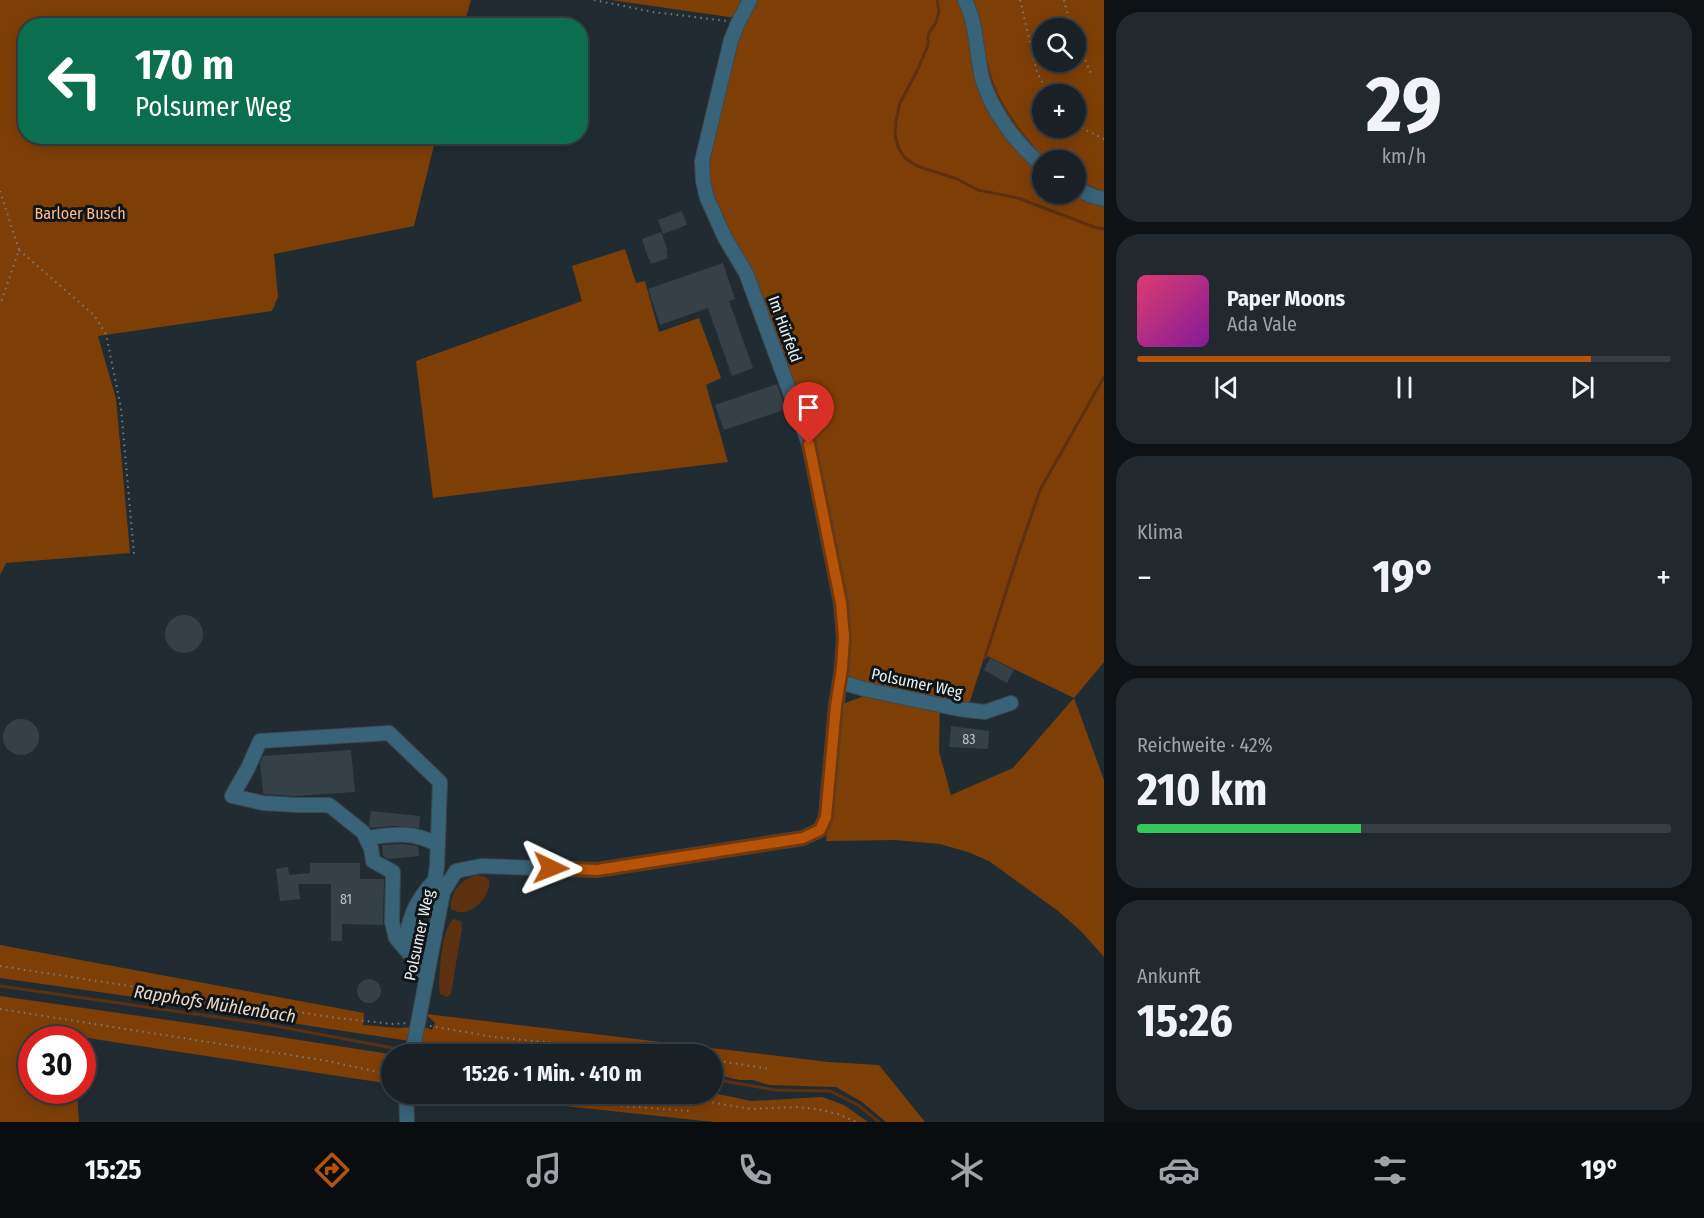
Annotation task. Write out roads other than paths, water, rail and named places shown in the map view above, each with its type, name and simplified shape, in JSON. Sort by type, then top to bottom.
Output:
[{"type":"street","name":"Im Hürfeld","points":[[750,0],[731,40],[702,161],[703,181],[707,198],[725,238],[746,273],[809,444],[841,603],[844,637],[840,682]]},
{"type":"street","points":[[966,0],[983,79],[999,117],[1032,157]]},
{"type":"street","points":[[1086,193],[1104,199]]},
{"type":"street","name":"Polsumer Weg","points":[[414,1044],[443,892],[441,883],[456,871],[481,866],[597,870],[803,838],[820,830],[826,817],[840,682],[959,710],[985,712],[1011,703]]},
{"type":"street","points":[[405,948],[407,926],[412,912],[423,893],[441,883],[438,845],[440,782],[389,733],[260,741],[232,796],[263,803],[329,805],[363,832],[371,848],[373,861],[393,872],[392,922],[396,938],[427,977]]},
{"type":"street","points":[[366,838],[412,835],[426,838],[438,845]]},
{"type":"street","points":[[406,1104],[407,1122]]},
{"type":"waterway","points":[[937,0],[939,11],[936,23],[930,31],[928,45],[917,71],[900,103],[896,121],[895,136],[905,158],[917,166],[957,179],[978,190],[1018,198],[1104,229]]},
{"type":"waterway","points":[[986,62],[989,75],[1005,109],[1035,150]]},
{"type":"waterway","points":[[1086,185],[1099,191]]},
{"type":"waterway","points":[[985,658],[1040,490],[1104,377]]},
{"type":"waterway","name":"Rapphofs Mühlenbach","points":[[0,986],[265,1024],[381,1046]]},
{"type":"waterway","name":"Rapphofs Mühlenbach","points":[[723,1081],[775,1090],[830,1091],[858,1105],[879,1122]]},
{"type":"park label","name":"Barloer Busch","points":[[80,213]]}]
